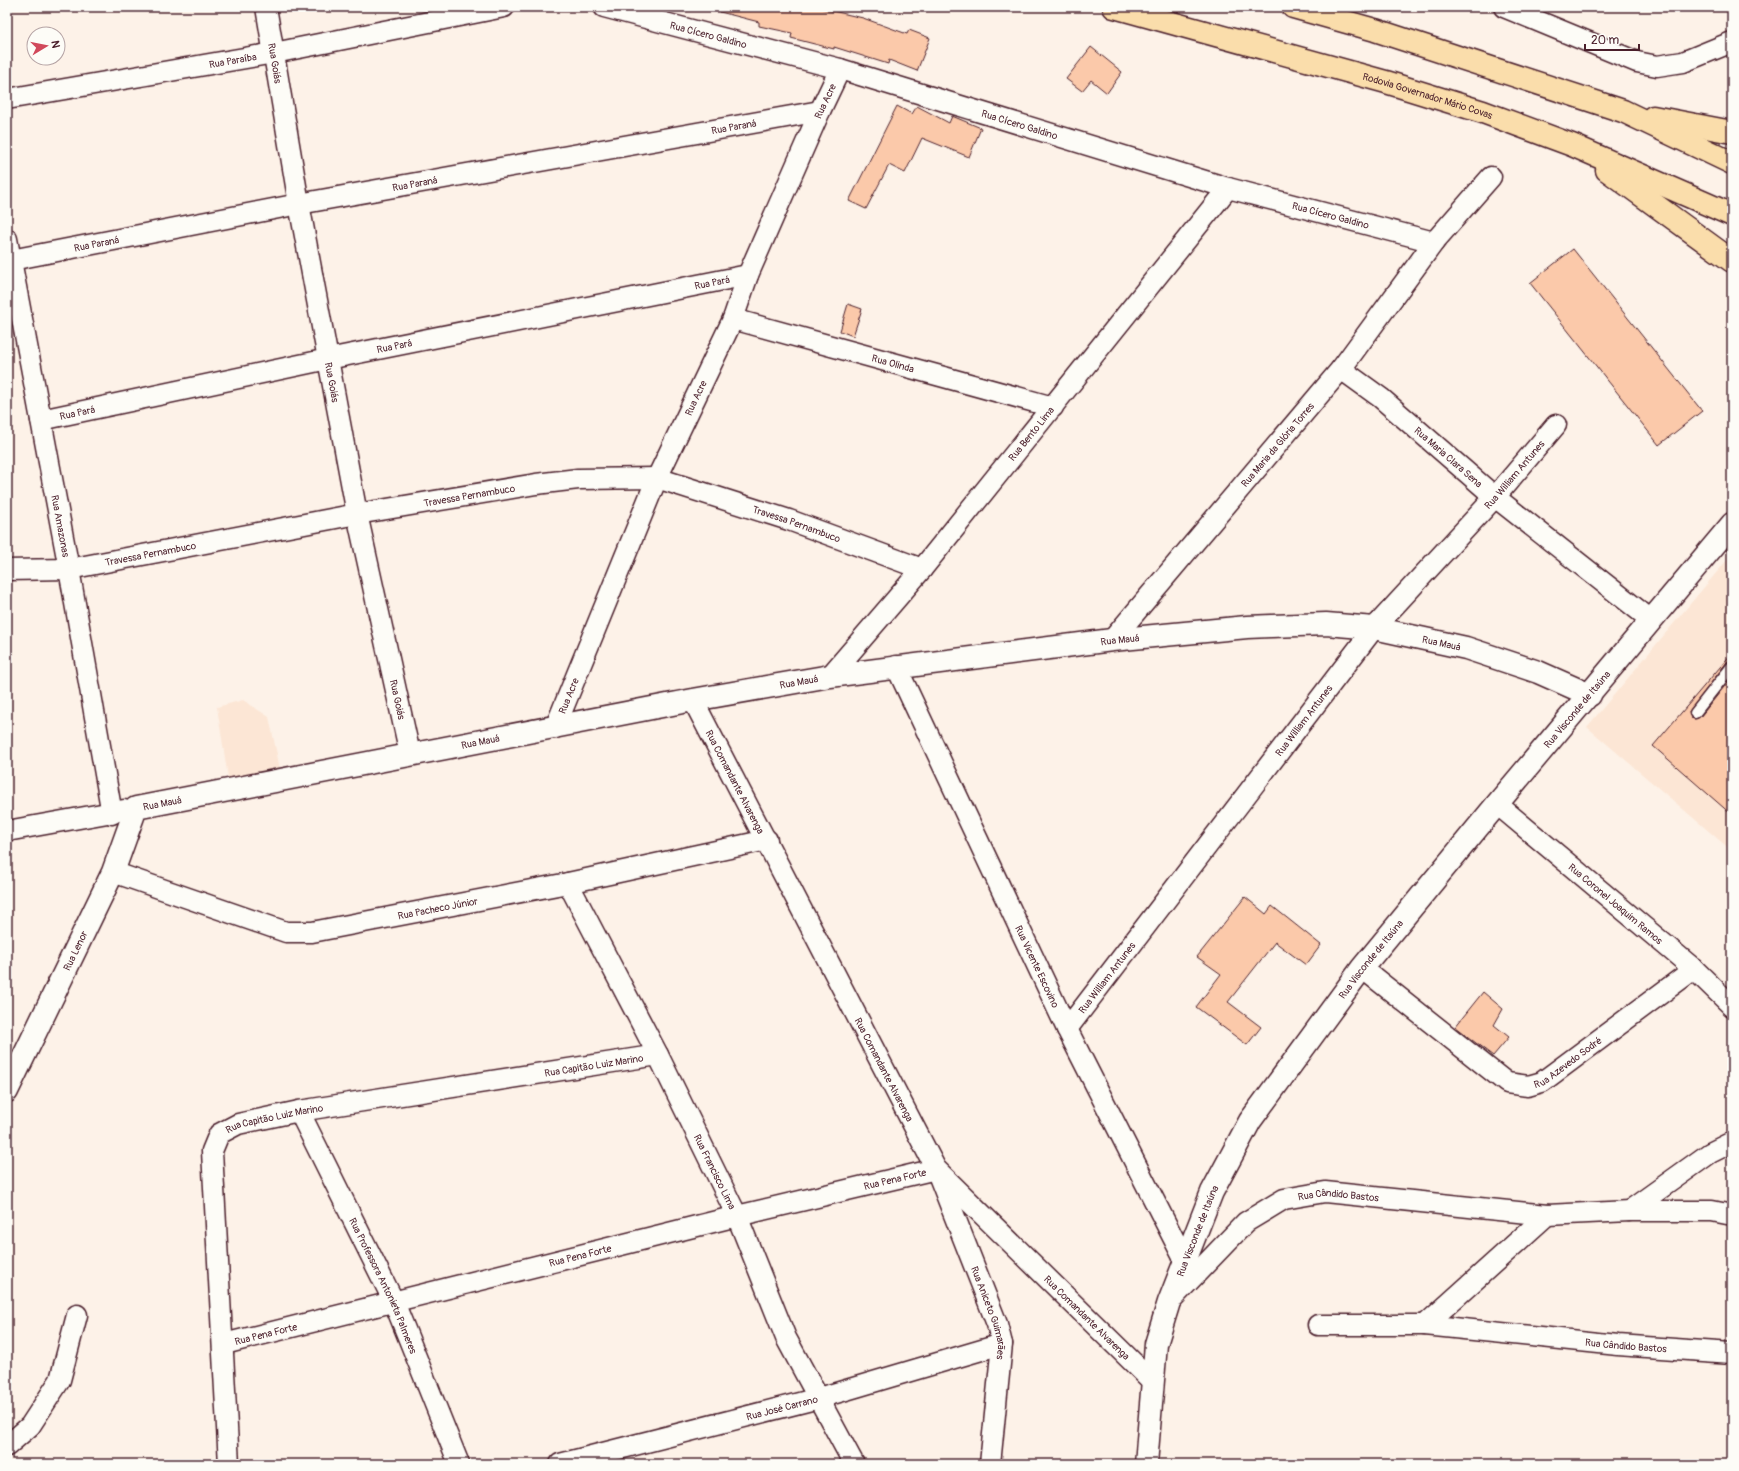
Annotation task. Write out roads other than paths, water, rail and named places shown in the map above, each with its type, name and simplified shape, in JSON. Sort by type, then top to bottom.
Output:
[{"type":"highway","name":"Rodovia Governador Mário Covas","points":[[1114,7],[1386,82],[1483,112],[1572,145],[1732,215]]},
{"type":"highway","points":[[1293,7],[1375,30],[1623,112],[1732,163]]},
{"type":"highway","points":[[1623,112],[1732,132]]},
{"type":"highway","points":[[1572,145],[1732,261]]},
{"type":"street","name":"Rua Goiás","points":[[266,7],[299,204],[356,514],[410,754]]},
{"type":"street","name":"Rua Paraíba","points":[[7,98],[274,53],[504,7]]},
{"type":"street","name":"Rua Cícero Galdino","points":[[604,7],[840,69],[1228,188],[1434,242]]},
{"type":"street","points":[[1504,7],[1537,12],[1637,62],[1657,66],[1683,62],[1732,42]]},
{"type":"street","name":"Rua Acre","points":[[554,728],[657,478],[733,319],[748,275],[840,69]]},
{"type":"street","name":"Rua Paraná","points":[[11,260],[299,204],[820,111]]},
{"type":"street","name":"Rua Maria da Glória Torres","points":[[1112,640],[1341,369],[1434,242],[1491,177]]},
{"type":"street","name":"Rua Bento Lima","points":[[830,676],[922,569],[1228,188]]},
{"type":"street","name":"Rua Amazonas","points":[[7,240],[69,569],[112,814]]},
{"type":"street","name":"Rua Pará","points":[[41,420],[328,359],[748,275]]},
{"type":"street","name":"Rua Olinda","points":[[733,319],[1053,407]]},
{"type":"street","name":"Rua Maria Clara Sena","points":[[1341,369],[1381,398],[1495,497],[1651,620]]},
{"type":"street","name":"Rua William Antunes","points":[[1067,1029],[1374,628],[1495,497],[1556,425]]},
{"type":"street","name":"Travessa Pernambuco","points":[[7,570],[69,569],[356,514],[536,484],[578,479],[657,478],[790,520],[922,569]]},
{"type":"street","name":"Rua Visconde de Itaúna","points":[[1146,1464],[1156,1344],[1169,1302],[1186,1263],[1212,1192],[1250,1121],[1362,968],[1497,804],[1732,524]]},
{"type":"street","name":"Rua Mauá","points":[[7,831],[112,814],[410,754],[554,728],[693,700],[830,676],[896,666],[1112,640],[1247,627],[1326,624],[1374,628],[1466,648],[1538,672],[1590,695]]},
{"type":"street","name":"Rua Vicente Escovino","points":[[896,666],[1067,1029],[1186,1263]]},
{"type":"street","name":"Rua Comandante Alvarenga","points":[[693,700],[767,840],[936,1169],[1153,1382]]},
{"type":"street","name":"Rua Coronel Joaquim Ramos","points":[[1497,804],[1694,969],[1732,1006]]},
{"type":"street","name":"Rua Lenor","points":[[7,1091],[113,872],[136,808]]},
{"type":"street","name":"Rua Pacheco Júnior","points":[[113,872],[286,932],[312,932],[568,883],[767,840]]},
{"type":"street","name":"Rua Francisco Lima","points":[[568,883],[658,1055],[737,1216],[786,1338],[854,1464]]},
{"type":"street","name":"Rua Azevedo Sodré","points":[[1362,968],[1507,1083],[1528,1086],[1542,1082],[1694,969]]},
{"type":"street","name":"Rua Capitão Luiz Marino","points":[[229,1464],[224,1344],[212,1151],[219,1134],[238,1124],[299,1111],[658,1055]]},
{"type":"street","name":"Rua Professora Antonieta Palmeres","points":[[299,1111],[394,1302],[459,1464]]},
{"type":"street","points":[[1629,1211],[1710,1153],[1732,1142]]},
{"type":"street","name":"Rua Pena Forte","points":[[224,1344],[737,1216],[936,1169]]},
{"type":"street","name":"Rua Aniceto Guimarães","points":[[936,1169],[997,1324],[1002,1344],[990,1464]]},
{"type":"street","name":"Rua Cândido Bastos","points":[[1169,1302],[1246,1222],[1284,1199],[1325,1192],[1547,1215],[1629,1211],[1712,1211],[1732,1215]]},
{"type":"street","points":[[1425,1325],[1547,1215]]},
{"type":"street","points":[[7,1446],[30,1426],[60,1380],[77,1314]]},
{"type":"street","name":"Rua Cândido Bastos","points":[[1318,1325],[1425,1325],[1618,1345],[1732,1353]]},
{"type":"street","name":"Rua José Carrano","points":[[560,1464],[819,1398],[1002,1344]]},
{"type":"lane","points":[[1695,713],[1732,666]]}]
